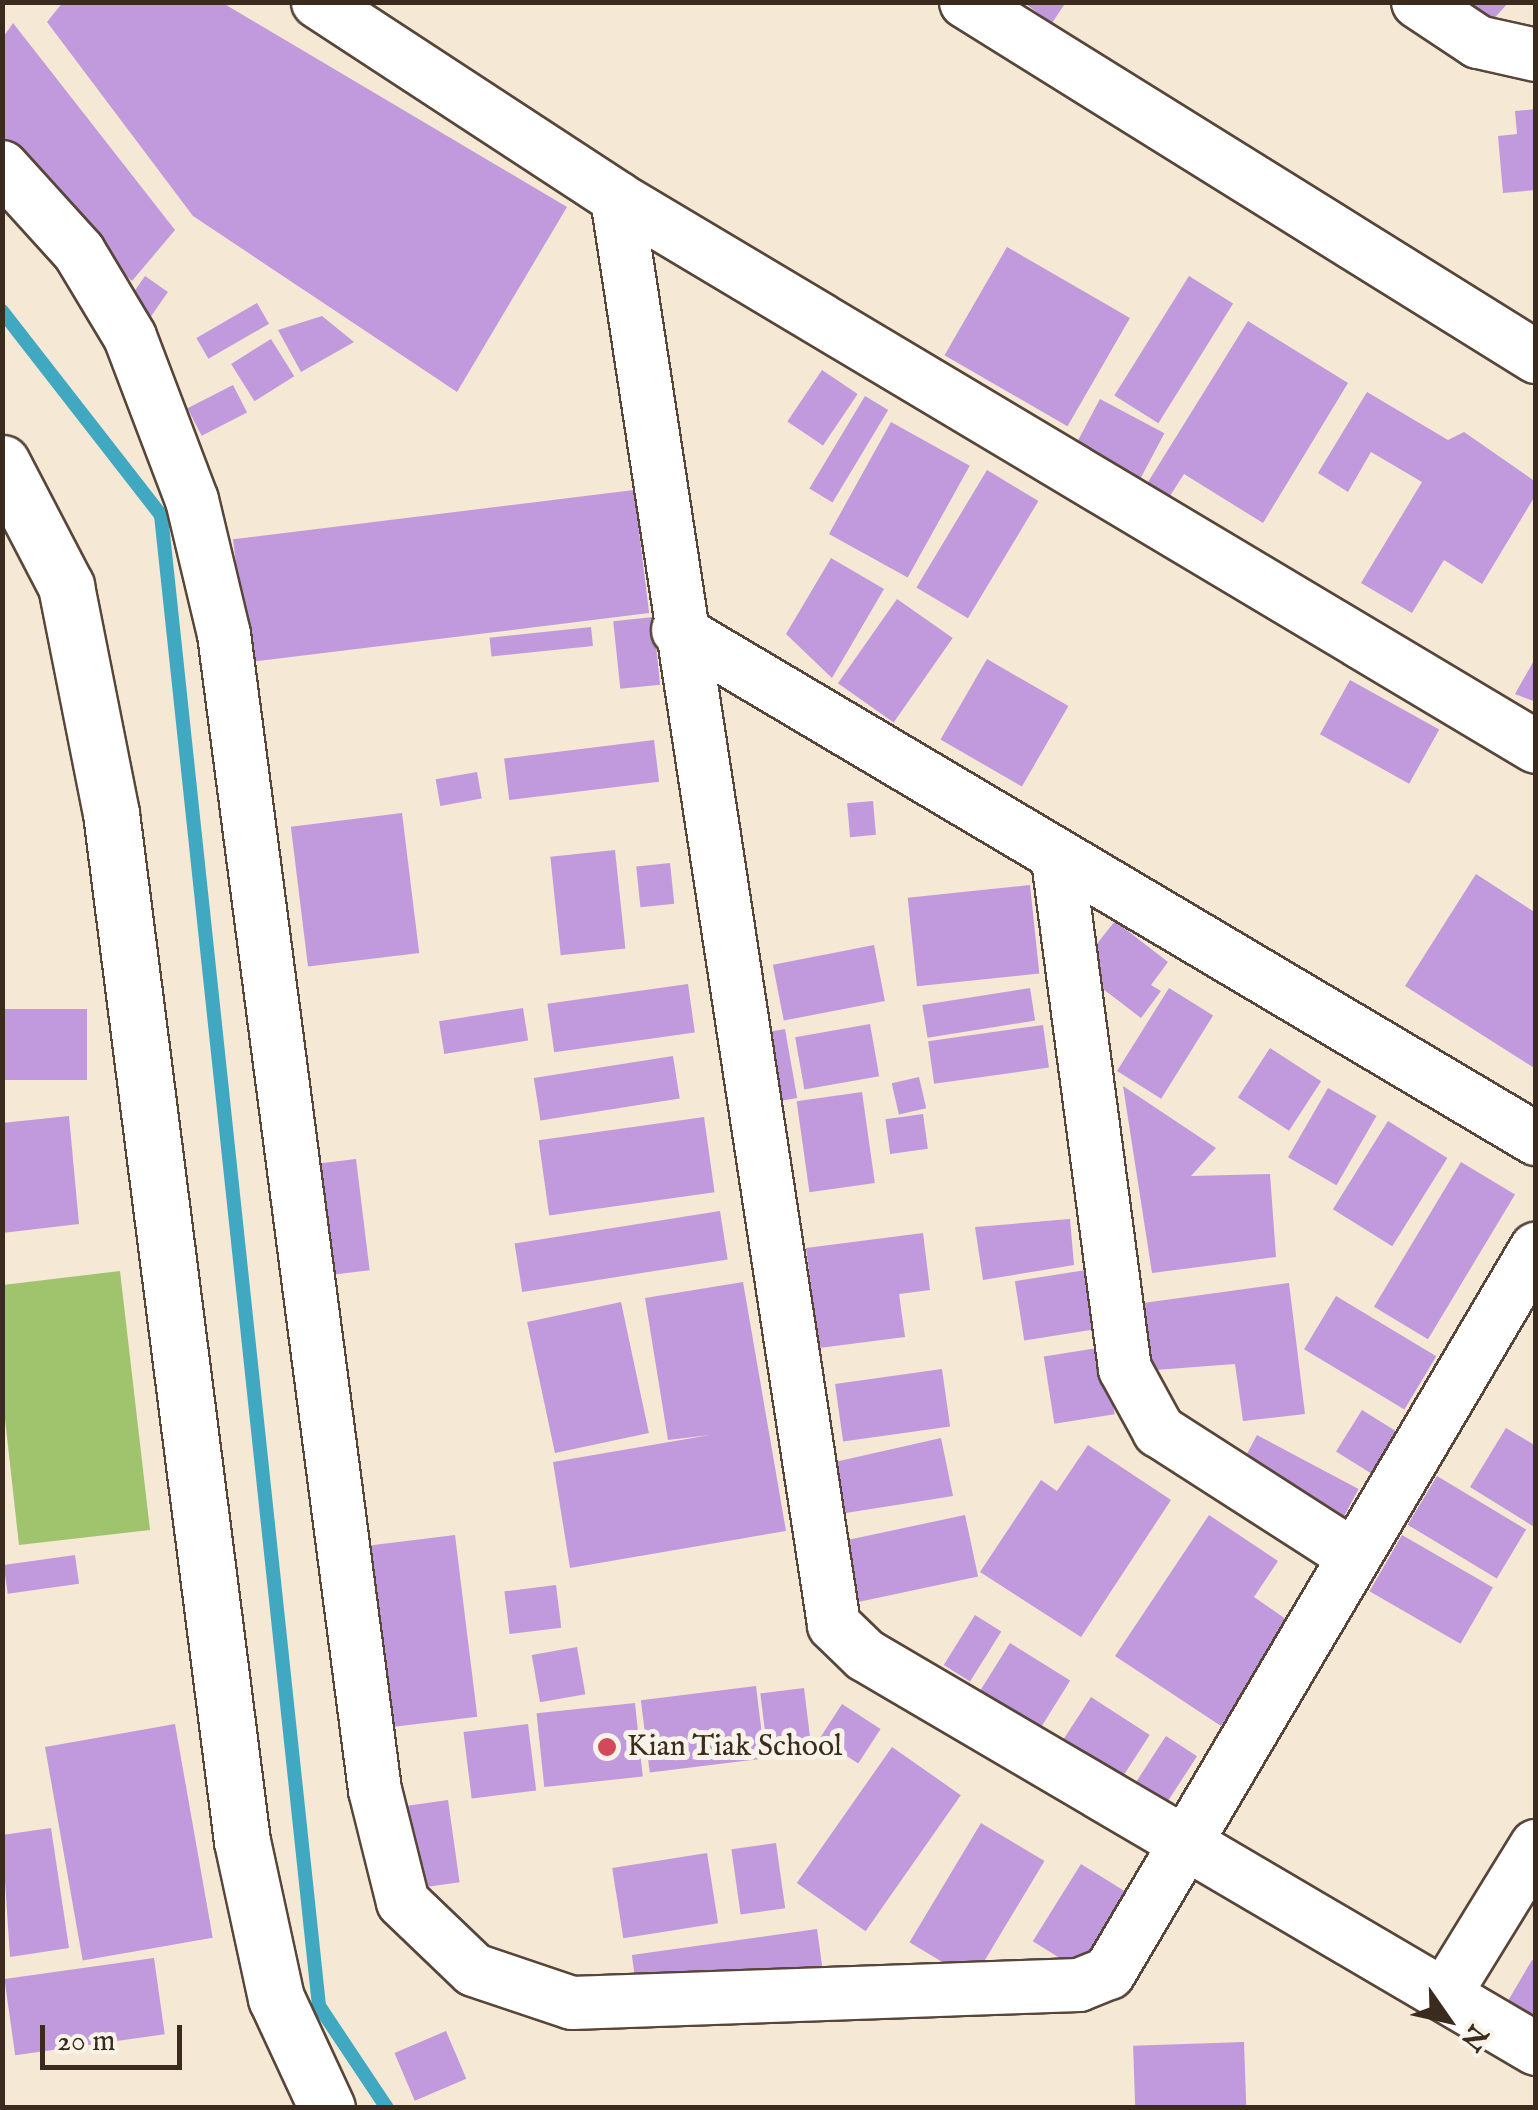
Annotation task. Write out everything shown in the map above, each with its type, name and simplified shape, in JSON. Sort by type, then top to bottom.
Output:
[{"type":"street","points":[[318,2],[617,198],[1536,747]]},
{"type":"street","points":[[966,2],[1536,356]]},
{"type":"street","points":[[1418,2],[1478,42],[1536,55]]},
{"type":"street","points":[[2,166],[79,252],[130,337],[192,500],[224,634],[376,1790],[403,1902],[474,1970],[572,2003],[1079,1985],[1109,1973],[1188,1845],[1536,1249]]},
{"type":"street","points":[[617,198],[678,630],[834,1626],[864,1655],[1536,2050]]},
{"type":"street","points":[[2,463],[66,586],[108,794],[242,1841],[276,1998],[327,2108]]},
{"type":"street","points":[[678,630],[1058,860],[1536,1139]]},
{"type":"street","points":[[1058,860],[1124,1369],[1159,1432],[1354,1556]]},
{"type":"street","points":[[1446,1994],[1536,1846]]},
{"type":"green space","points":[[120,1271],[150,1530],[19,1545],[3,1401],[3,1285]]},
{"type":"building","points":[[63,2],[221,2],[567,207],[457,392],[193,216],[47,22]]},
{"type":"building","points":[[1023,2],[1066,2],[1052,23]]},
{"type":"building","points":[[1466,2],[1509,2],[1489,24]]},
{"type":"building","points":[[13,23],[175,230],[132,281],[2,163],[2,39]]},
{"type":"building","points":[[1536,109],[1536,190],[1503,193],[1498,136],[1517,134],[1515,111]]},
{"type":"building","points":[[1007,247],[1130,318],[1067,426],[944,355]]},
{"type":"building","points":[[145,276],[168,292],[150,317],[127,301]]},
{"type":"building","points":[[1189,276],[1233,304],[1158,423],[1114,396]]},
{"type":"building","points":[[257,303],[269,324],[208,359],[196,338]]},
{"type":"building","points":[[322,316],[354,342],[301,372],[278,330]]},
{"type":"building","points":[[1248,321],[1348,383],[1263,523],[1184,474],[1170,496],[1148,482]]},
{"type":"building","points":[[271,339],[294,376],[254,401],[231,364]]},
{"type":"building","points":[[822,370],[858,394],[823,445],[787,421]]},
{"type":"building","points":[[233,385],[247,413],[202,436],[188,408]]},
{"type":"building","points":[[1367,392],[1448,440],[1464,432],[1536,482],[1535,496],[1482,584],[1444,560],[1412,613],[1361,583],[1422,482],[1371,452],[1348,492],[1318,473]]},
{"type":"building","points":[[865,396],[888,410],[833,502],[809,489]]},
{"type":"building","points":[[1100,399],[1164,433],[1140,479],[1076,445]]},
{"type":"building","points":[[891,422],[970,466],[908,578],[829,534]]},
{"type":"building","points":[[987,470],[1038,501],[968,618],[916,587]]},
{"type":"building","points":[[634,490],[649,613],[248,662],[233,539]]},
{"type":"building","points":[[831,558],[884,589],[832,678],[786,634]]},
{"type":"building","points":[[897,599],[953,638],[894,722],[838,683]]},
{"type":"building","points":[[653,617],[660,685],[620,689],[613,621]]},
{"type":"building","points":[[591,627],[593,646],[492,657],[490,638]]},
{"type":"building","points":[[1536,657],[1536,702],[1515,694]]},
{"type":"building","points":[[987,659],[1068,706],[1022,787],[940,740]]},
{"type":"building","points":[[1350,680],[1439,729],[1409,784],[1320,734]]},
{"type":"building","points":[[654,740],[659,782],[509,800],[504,758]]},
{"type":"building","points":[[477,772],[482,799],[440,806],[436,779]]},
{"type":"building","points":[[873,801],[876,835],[850,837],[847,803]]},
{"type":"building","points":[[402,813],[419,953],[308,967],[291,827]]},
{"type":"building","points":[[615,850],[625,948],[561,955],[550,857]]},
{"type":"building","points":[[670,863],[674,904],[640,907],[636,867]]},
{"type":"building","points":[[1476,874],[1536,913],[1536,1069],[1405,986]]},
{"type":"building","points":[[1030,885],[1039,974],[917,986],[908,898]]},
{"type":"building","points":[[1115,921],[1168,962],[1151,985],[1161,991],[1141,1018],[1077,969]]},
{"type":"building","points":[[874,945],[885,1001],[784,1021],[773,965]]},
{"type":"building","points":[[688,984],[695,1033],[554,1052],[547,1004]]},
{"type":"building","points":[[1030,988],[1035,1021],[928,1038],[922,1005]]},
{"type":"building","points":[[1169,988],[1213,1016],[1161,1099],[1117,1071]]},
{"type":"building","points":[[523,1008],[528,1041],[444,1054],[439,1021]]},
{"type":"building","points":[[2,1009],[87,1009],[87,1080],[2,1080]]},
{"type":"building","points":[[870,1024],[879,1076],[804,1089],[795,1037]]},
{"type":"building","points":[[1043,1025],[1049,1068],[934,1084],[928,1041]]},
{"type":"building","points":[[785,1029],[797,1098],[772,1102],[759,1034]]},
{"type":"building","points":[[1270,1048],[1321,1081],[1289,1131],[1238,1097]]},
{"type":"building","points":[[673,1056],[680,1098],[540,1121],[534,1078]]},
{"type":"building","points":[[919,1077],[926,1108],[899,1114],[892,1083]]},
{"type":"building","points":[[1123,1086],[1216,1148],[1191,1176],[1270,1174],[1276,1257],[1152,1273]]},
{"type":"building","points":[[1328,1088],[1376,1116],[1336,1185],[1288,1157]]},
{"type":"building","points":[[862,1092],[875,1183],[809,1192],[797,1101]]},
{"type":"building","points":[[923,1114],[928,1149],[890,1154],[885,1119]]},
{"type":"building","points":[[69,1116],[79,1224],[2,1233],[2,1123]]},
{"type":"building","points":[[704,1117],[715,1192],[549,1216],[539,1140]]},
{"type":"building","points":[[1388,1121],[1447,1158],[1392,1246],[1333,1209]]},
{"type":"building","points":[[356,1159],[370,1270],[324,1276],[310,1165]]},
{"type":"building","points":[[1461,1162],[1515,1194],[1428,1339],[1374,1307]]},
{"type":"building","points":[[720,1211],[728,1259],[522,1292],[515,1244]]},
{"type":"building","points":[[1070,1219],[1074,1265],[983,1280],[975,1227]]},
{"type":"building","points":[[923,1233],[930,1290],[899,1294],[905,1337],[819,1348],[806,1248]]},
{"type":"building","points":[[1086,1270],[1095,1329],[1024,1341],[1015,1281]]},
{"type":"building","points":[[743,1282],[786,1531],[570,1568],[553,1462],[710,1435],[668,1440],[645,1298]]},
{"type":"building","points":[[1289,1283],[1305,1414],[1243,1421],[1235,1364],[1142,1371],[1136,1304]]},
{"type":"building","points":[[1336,1296],[1436,1356],[1404,1409],[1304,1349]]},
{"type":"building","points":[[621,1302],[649,1433],[555,1453],[527,1322]]},
{"type":"building","points":[[1104,1347],[1115,1414],[1054,1424],[1044,1357]]},
{"type":"building","points":[[942,1369],[950,1426],[843,1441],[835,1384]]},
{"type":"building","points":[[1362,1410],[1399,1433],[1373,1475],[1336,1452]]},
{"type":"building","points":[[1506,1428],[1536,1446],[1536,1528],[1470,1487]]},
{"type":"building","points":[[1257,1435],[1359,1489],[1339,1526],[1237,1472]]},
{"type":"building","points":[[941,1438],[953,1496],[833,1515],[826,1464]]},
{"type":"building","points":[[1088,1445],[1171,1500],[1081,1637],[980,1572],[1041,1480],[1057,1491]]},
{"type":"building","points":[[1437,1476],[1526,1530],[1497,1578],[1408,1525]]},
{"type":"building","points":[[965,1515],[978,1577],[850,1604],[837,1542]]},
{"type":"building","points":[[1209,1515],[1278,1561],[1254,1597],[1290,1622],[1221,1726],[1115,1656]]},
{"type":"building","points":[[455,1535],[477,1717],[390,1727],[368,1546]]},
{"type":"building","points":[[1402,1535],[1493,1588],[1460,1644],[1370,1591]]},
{"type":"building","points":[[75,1555],[79,1584],[8,1594],[4,1565]]},
{"type":"building","points":[[556,1585],[561,1628],[510,1634],[504,1591]]},
{"type":"building","points":[[975,1615],[1001,1631],[970,1681],[944,1665]]},
{"type":"building","points":[[1010,1643],[1070,1681],[1035,1737],[974,1700]]},
{"type":"building","points":[[577,1647],[585,1694],[540,1702],[532,1655]]},
{"type":"building","points":[[756,1686],[765,1758],[650,1773],[641,1700]]},
{"type":"building","points":[[804,1688],[812,1750],[768,1755],[760,1693]]},
{"type":"building","points":[[1091,1697],[1150,1735],[1115,1788],[1057,1750]]},
{"type":"building","points":[[635,1703],[643,1777],[544,1787],[537,1713]]},
{"type":"building","points":[[842,1704],[881,1729],[858,1763],[820,1738]]},
{"type":"building","points":[[175,1724],[213,1938],[83,1961],[45,1747]]},
{"type":"building","points":[[528,1724],[536,1791],[472,1798],[463,1732]]},
{"type":"building","points":[[1166,1736],[1197,1756],[1162,1811],[1131,1791]]},
{"type":"building","points":[[892,1747],[961,1795],[866,1931],[797,1883]]},
{"type":"building","points":[[448,1800],[460,1882],[419,1888],[407,1806]]},
{"type":"building","points":[[981,1823],[1044,1861],[973,1980],[909,1942]]},
{"type":"building","points":[[51,1828],[69,1948],[10,1957],[2,1835]]},
{"type":"building","points":[[776,1843],[785,1908],[741,1915],[731,1849]]},
{"type":"building","points":[[707,1853],[718,1923],[623,1938],[612,1868]]},
{"type":"building","points":[[1081,1864],[1127,1893],[1079,1970],[1033,1941]]},
{"type":"building","points":[[817,1929],[823,1974],[638,2000],[632,1955]]},
{"type":"building","points":[[154,1958],[165,2034],[15,2055],[4,1979]]},
{"type":"building","points":[[1532,1960],[1536,1962],[1536,2031],[1502,2011]]},
{"type":"building","points":[[446,2031],[466,2079],[415,2101],[394,2053]]},
{"type":"building","points":[[1244,2042],[1246,2108],[1135,2108],[1133,2046]]},
{"type":"waterway","points":[[2,311],[161,515],[319,2006],[387,2108]]},
{"type":"place","name":"Kian Tiak School","points":[[607,1747]]}]
